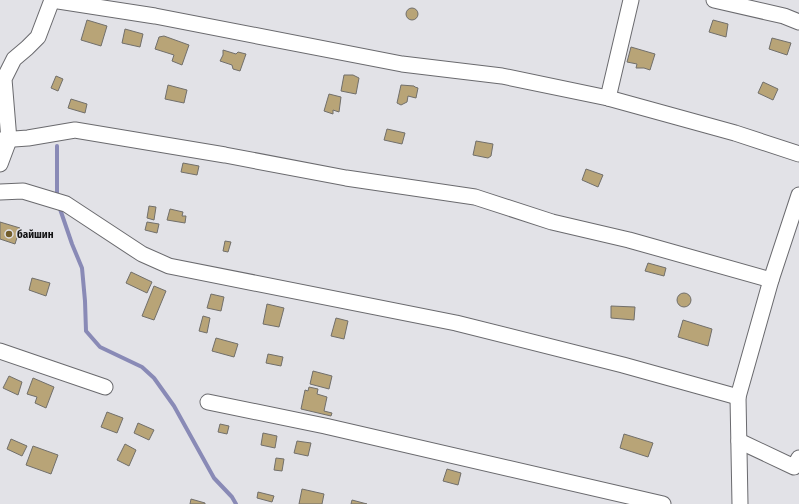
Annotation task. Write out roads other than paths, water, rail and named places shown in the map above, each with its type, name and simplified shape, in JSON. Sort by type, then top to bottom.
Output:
[{"type":"street","points":[[0,164],[5,140],[2,76],[14,59],[38,37],[52,0],[154,16],[402,64],[502,76],[608,98],[735,133],[799,154]]},
{"type":"street","points":[[608,98],[631,0]]},
{"type":"street","points":[[714,0],[784,16],[799,22]]},
{"type":"street","points":[[5,140],[28,138],[75,130],[225,155],[346,178],[475,197],[552,222],[629,240],[771,280]]},
{"type":"street","points":[[0,192],[23,191],[66,204],[142,254],[169,266],[456,323],[623,365],[738,397]]},
{"type":"street","points":[[740,504],[738,397],[771,280],[799,195]]},
{"type":"street","points":[[0,351],[105,387]]},
{"type":"street","points":[[208,402],[325,426],[663,504]]},
{"type":"street","points":[[739,441],[797,463]]},
{"type":"waterway","points":[[57,146],[57,198]]},
{"type":"waterway","points":[[59,206],[82,268],[86,331],[100,347],[142,367],[154,378],[174,406],[214,478],[232,497],[236,504]]},
{"type":"place","name":"байшин","points":[[9,234]]}]
